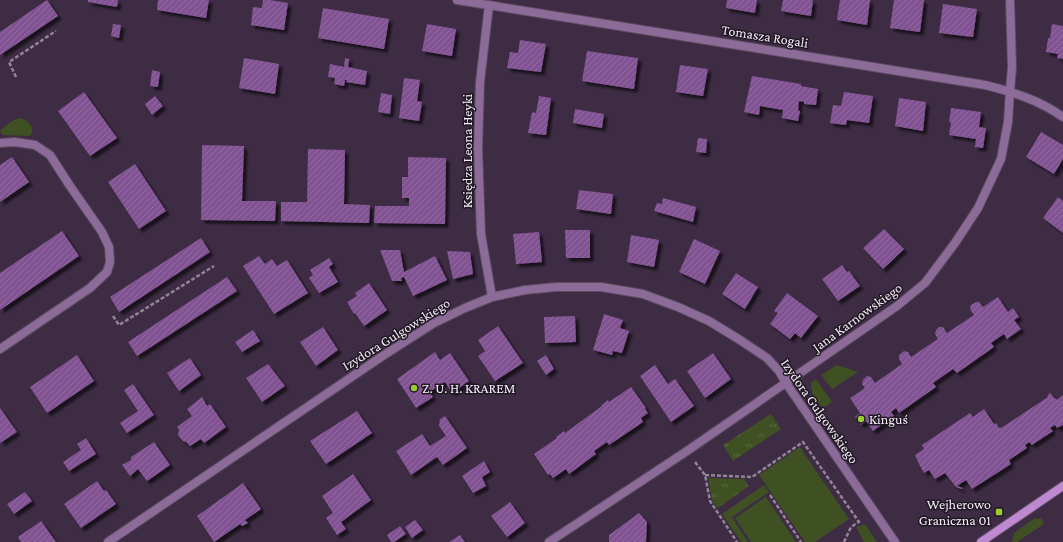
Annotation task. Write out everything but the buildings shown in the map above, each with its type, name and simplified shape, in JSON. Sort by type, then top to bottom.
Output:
[{"type":"street","name":"Tomasza Rogali","points":[[457,0],[985,85],[1010,91],[1030,99],[1054,110],[1063,117]]},
{"type":"street","name":"Jana Karnowskiego","points":[[549,542],[687,452],[897,306],[925,283],[955,243],[978,208],[1001,159],[1008,122],[1012,67],[1010,0]]},
{"type":"street","name":"Księdza Leona Heyki","points":[[489,5],[480,82],[478,148],[481,234],[492,297]]},
{"type":"street","points":[[0,142],[15,142],[35,145],[50,156],[102,232],[109,247],[110,262],[107,272],[90,288],[0,349]]},
{"type":"street","name":"Izydora Gulgowskiego","points":[[108,542],[381,357],[434,323],[492,297],[525,290],[564,287],[600,287],[643,294],[678,307],[709,321],[767,358],[779,371],[895,542]]},
{"type":"street","points":[[981,542],[1063,486]]},
{"type":"path","points":[[16,77],[9,62],[56,31]]},
{"type":"path","points":[[113,316],[119,325],[214,266]]},
{"type":"path","points":[[705,475],[752,477],[803,442],[859,522]]},
{"type":"path","points":[[694,460],[705,475],[710,502],[737,542]]},
{"type":"path","points":[[770,495],[801,542]]},
{"type":"path","points":[[844,542],[851,527],[865,517]]},
{"type":"green space","points":[[19,118],[28,122],[32,127],[32,133],[30,136],[3,135],[0,132],[8,124]]},
{"type":"green space","points":[[837,365],[858,372],[832,389],[821,375]]},
{"type":"green space","points":[[816,379],[832,402],[825,407],[821,406],[811,390],[811,383]]},
{"type":"green space","points":[[771,414],[781,429],[733,461],[723,445]]},
{"type":"green space","points":[[800,447],[849,519],[815,542],[805,542],[759,475]]},
{"type":"green space","points":[[708,478],[744,479],[749,486],[718,508],[712,500]]},
{"type":"green space","points":[[764,485],[769,492],[732,517],[748,542],[741,542],[722,514]]},
{"type":"green space","points":[[766,497],[796,542],[751,542],[735,518]]},
{"type":"green space","points":[[1035,518],[1042,519],[1044,524],[1017,542],[1012,542],[1014,533]]},
{"type":"green space","points":[[865,524],[877,542],[864,542],[856,527]]},
{"type":"place","name":"Z. U. H. KRAREM","points":[[414,388]]},
{"type":"place","name":"Kinguś","points":[[861,419]]},
{"type":"place","name":"Wejherowo Graniczna 01","points":[[999,512]]}]
